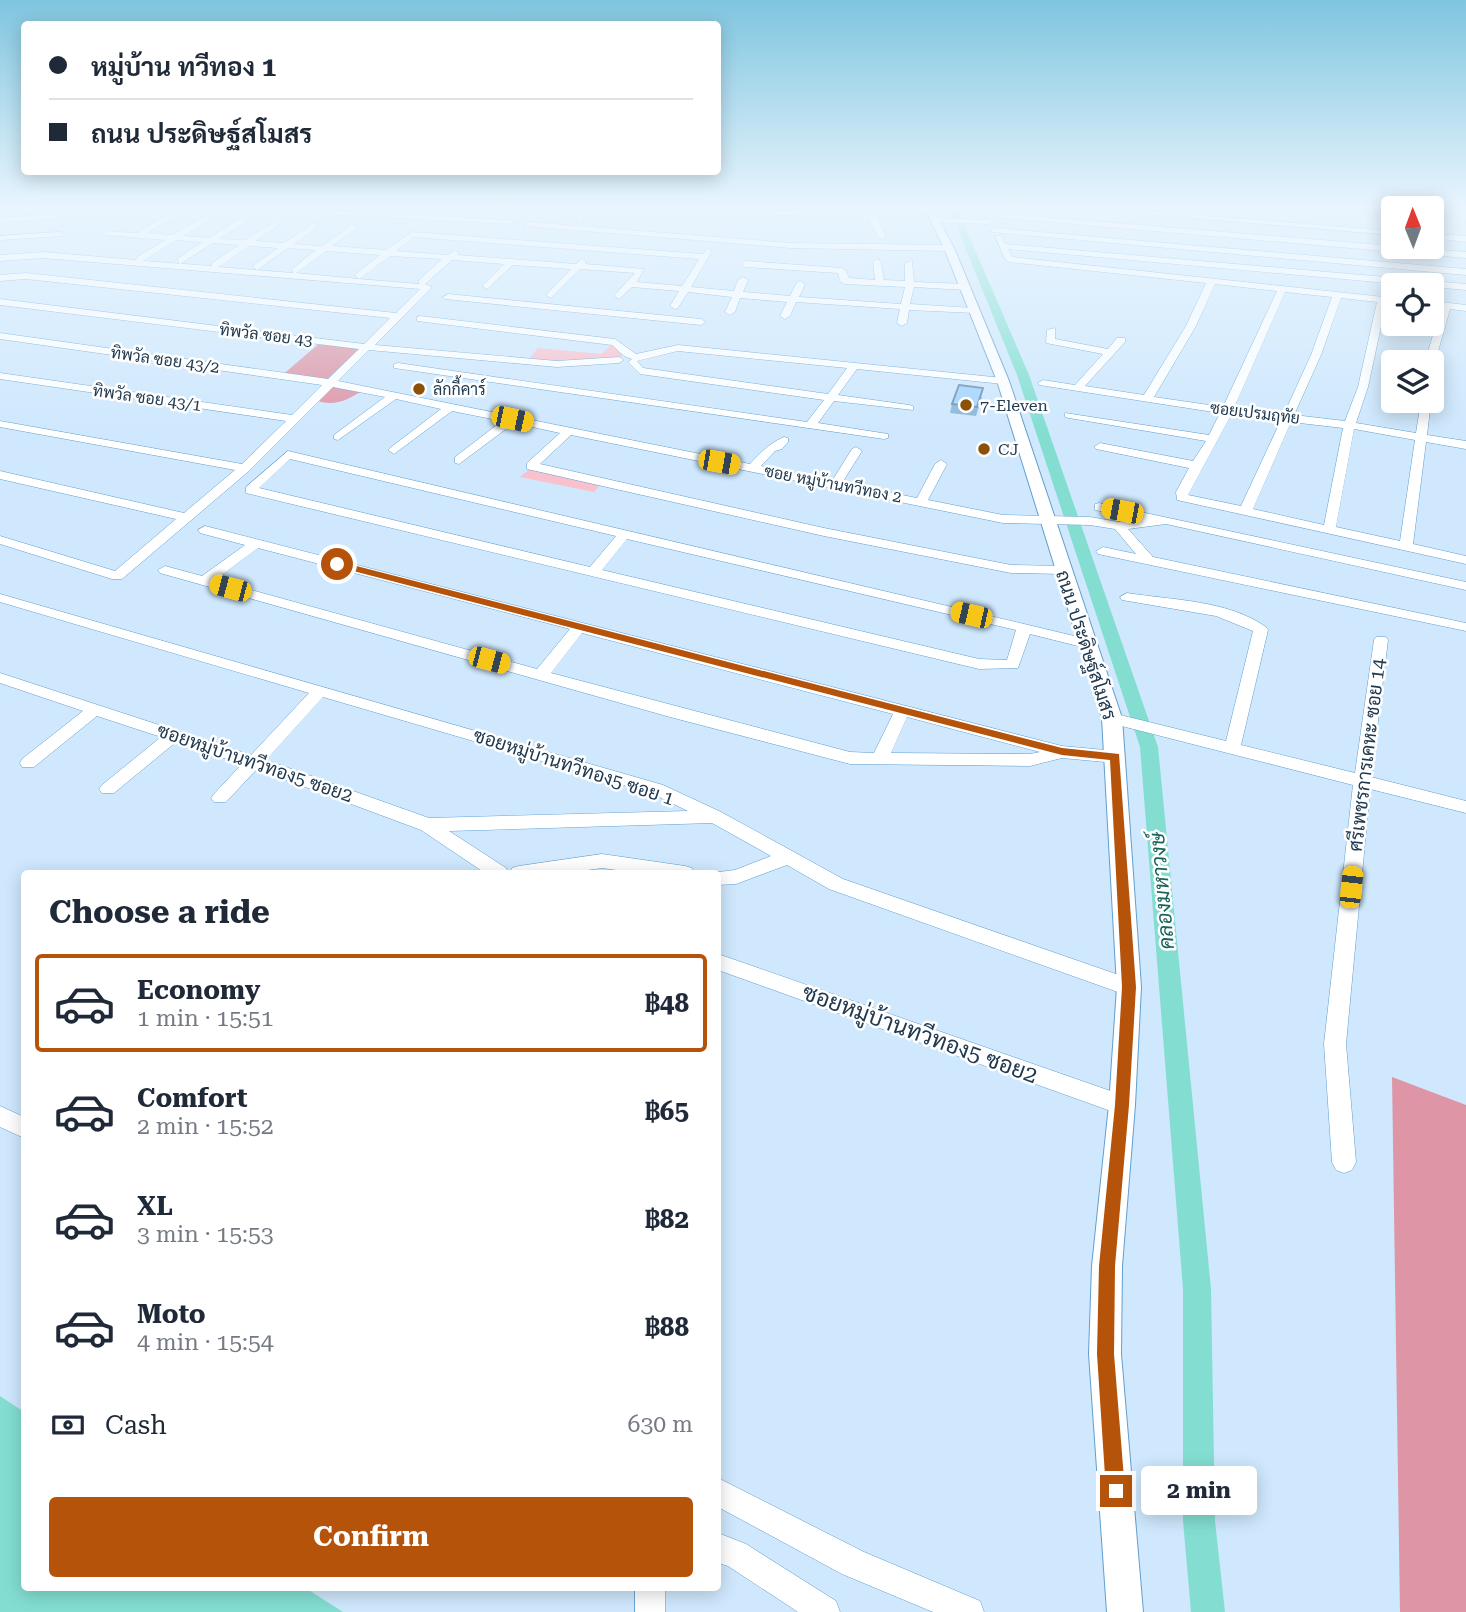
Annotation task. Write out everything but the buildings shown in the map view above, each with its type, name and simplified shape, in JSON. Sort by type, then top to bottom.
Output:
[{"type":"street","points":[[65,280],[398,316]]},
{"type":"street","points":[[374,280],[424,284]]},
{"type":"street","points":[[0,540],[117,576],[245,468],[398,316],[428,280]]},
{"type":"street","points":[[487,286],[493,280]]},
{"type":"street","points":[[551,295],[565,280]]},
{"type":"street","points":[[619,296],[635,280]]},
{"type":"street","points":[[675,306],[691,280]]},
{"type":"street","points":[[730,312],[743,280]]},
{"type":"street","points":[[843,280],[965,287]]},
{"type":"street","name":"ถนน ประดิษฐ์สโมสร","points":[[962,280],[1003,381],[1052,521],[1063,570],[1112,718],[1129,987],[1122,1105],[1107,1266],[1105,1354],[1125,1612]]},
{"type":"street","points":[[1205,280],[1381,299]]},
{"type":"street","points":[[1267,280],[1268,288]]},
{"type":"street","points":[[1386,280],[1466,287]]},
{"type":"street","points":[[1147,399],[1191,326],[1212,281]]},
{"type":"street","points":[[902,323],[910,283]]},
{"type":"street","points":[[632,284],[847,308],[905,307],[973,311]]},
{"type":"street","points":[[785,317],[800,284]]},
{"type":"street","points":[[847,308],[852,287]]},
{"type":"street","points":[[1282,289],[1228,411],[1181,495],[1245,512],[1466,560]]},
{"type":"street","points":[[1245,512],[1316,355],[1337,295]]},
{"type":"street","points":[[449,297],[701,322]]},
{"type":"street","name":"ทิพวัล ซอย 43","points":[[0,302],[366,347],[557,364],[630,358],[678,348],[1003,381]]},
{"type":"street","points":[[494,310],[503,302]]},
{"type":"street","points":[[1433,350],[1446,306],[1466,308]]},
{"type":"street","points":[[622,335],[639,316]]},
{"type":"street","points":[[420,319],[481,321],[622,335]]},
{"type":"street","points":[[468,334],[481,321]]},
{"type":"street","points":[[1329,530],[1349,425],[1363,387],[1381,322]]},
{"type":"street","points":[[1052,330],[1050,341],[1110,352]]},
{"type":"street","points":[[622,335],[630,358],[657,389],[810,426],[884,436]]},
{"type":"street","name":"ทิพวัล ซอย 43/2","points":[[0,336],[331,383]]},
{"type":"street","points":[[1078,388],[1121,340]]},
{"type":"street","points":[[449,353],[458,344]]},
{"type":"street","points":[[475,377],[498,358]]},
{"type":"street","points":[[397,366],[475,377],[832,397],[909,408]]},
{"type":"street","points":[[810,426],[853,367]]},
{"type":"street","name":"ทิพวัล ซอย 43/1","points":[[0,376],[293,419]]},
{"type":"street","name":"ซอย หมู่บ้านทวีทอง 2","points":[[331,383],[1003,519],[1090,521],[1119,526],[1166,520]]},
{"type":"street","name":"ซอยเปรมฤทัย","points":[[1043,383],[1228,411],[1289,416],[1466,445]]},
{"type":"street","points":[[338,437],[394,396]]},
{"type":"street","points":[[394,450],[450,407]]},
{"type":"street","points":[[1406,547],[1425,413]]},
{"type":"street","points":[[1069,415],[1213,439]]},
{"type":"street","points":[[459,460],[512,419]]},
{"type":"street","points":[[0,424],[245,468]]},
{"type":"street","points":[[569,431],[531,466],[824,532],[1011,569],[1063,570]]},
{"type":"street","points":[[753,468],[772,447],[778,447],[785,440]]},
{"type":"street","points":[[1100,447],[1198,466]]},
{"type":"street","points":[[835,485],[856,451]]},
{"type":"street","points":[[1024,628],[1013,665],[979,664],[250,490],[288,455],[625,533],[1024,628],[1086,643]]},
{"type":"street","points":[[921,502],[941,464]]},
{"type":"street","points":[[0,475],[187,518]]},
{"type":"street","points":[[1100,507],[1466,586]]},
{"type":"street","points":[[1119,526],[1147,560]]},
{"type":"street","points":[[205,530],[1062,752],[1116,757]]},
{"type":"street","points":[[593,572],[625,533]]},
{"type":"street","points":[[204,581],[256,543]]},
{"type":"street","points":[[1103,551],[1466,627]]},
{"type":"street","points":[[165,570],[850,758],[1030,760],[1062,752]]},
{"type":"street","points":[[1127,597],[1228,615],[1250,621],[1261,630],[1232,750]]},
{"type":"street","name":"ซอยหมู่บ้านทวีทอง5 ซอย 1","points":[[0,598],[657,789],[715,817],[836,884],[880,902],[1129,987]]},
{"type":"street","points":[[541,675],[580,626]]},
{"type":"street","name":"ศรีเพชรการเคหะ ซอย 14","points":[[1344,1162],[1335,1044],[1362,783],[1381,640]]},
{"type":"street","points":[[0,694],[8,680]]},
{"type":"street","name":"ซอยหมู่บ้านทวีทอง5 ซอย2","points":[[8,680],[255,762],[427,825],[494,870]]},
{"type":"street","points":[[220,798],[321,690]]},
{"type":"street","points":[[28,763],[95,709]]},
{"type":"street","points":[[879,760],[904,709]]},
{"type":"street","points":[[1112,718],[1466,807]]},
{"type":"street","points":[[108,789],[174,735]]},
{"type":"street","points":[[427,825],[715,817]]},
{"type":"street","points":[[721,878],[736,877],[789,857]]},
{"type":"street","points":[[540,870],[602,861],[664,870]]},
{"type":"street","name":"ซอยหมู่บ้านทวีทอง5 ซอย2","points":[[721,963],[1122,1105]]},
{"type":"street","points":[[0,1116],[21,1127]]},
{"type":"street","points":[[721,1494],[853,1563],[969,1612]]},
{"type":"street","points":[[721,1549],[736,1554],[825,1612]]},
{"type":"street","points":[[650,1591],[650,1612]]},
{"type":"shaded area","points":[[321,342],[366,347],[331,383],[364,390],[340,402],[321,402],[314,400],[330,384],[280,377]]},
{"type":"shaded area","points":[[615,342],[628,354],[619,360],[592,363],[527,361],[538,348],[601,354]]},
{"type":"shaded area","points":[[531,468],[600,485],[594,492],[520,477]]},
{"type":"shaded area","points":[[1392,1077],[1466,1105],[1466,1612],[1400,1612]]},
{"type":"shaded area","points":[[0,1396],[21,1410],[21,1591],[310,1591],[343,1612],[0,1612]]},
{"type":"waterway","name":"คลองมหาวงษ์","points":[[983,280],[1023,375],[1149,747],[1197,1289],[1199,1521],[1208,1612]]},
{"type":"place","name":"ลักกี้คาร์","points":[[419,389]]},
{"type":"place","name":"7-Eleven","points":[[966,405]]},
{"type":"place","name":"CJ","points":[[984,449]]},
{"type":"route","points":[[337,564],[1062,752],[1116,757],[1129,987],[1122,1105],[1107,1266],[1105,1354],[1116,1491]]}]
